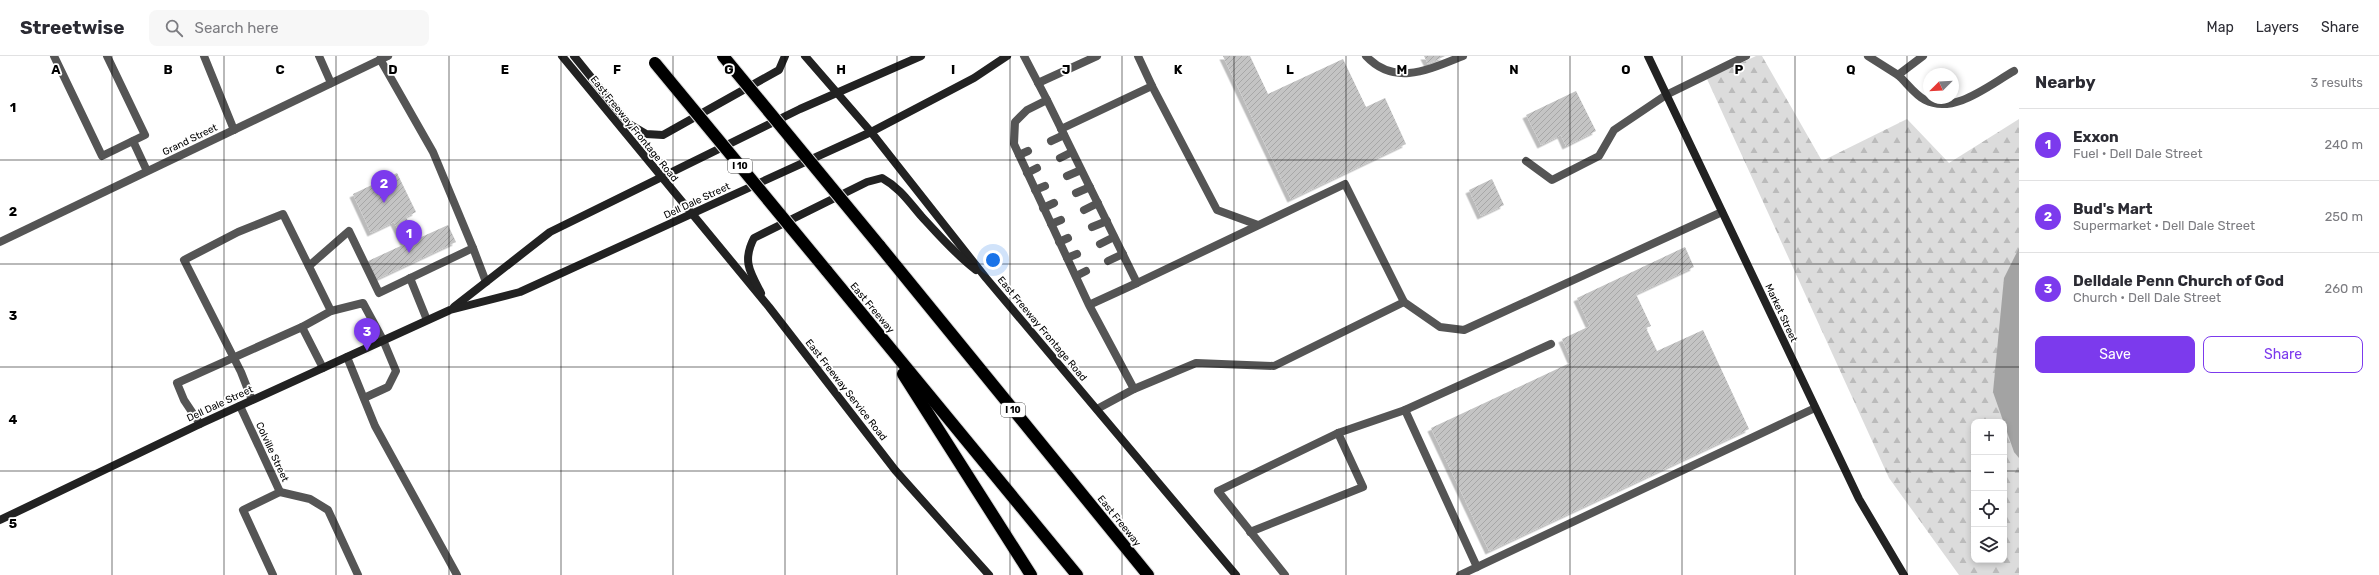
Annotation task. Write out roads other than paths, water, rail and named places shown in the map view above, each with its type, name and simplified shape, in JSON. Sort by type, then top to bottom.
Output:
[{"type":"highway","name":"East Freeway","points":[[723,56],[1148,575]]},
{"type":"highway","name":"East Freeway","points":[[652,60],[1077,575]]},
{"type":"highway","points":[[876,331],[1031,575]]},
{"type":"main road","name":"East Freeway Frontage Road","points":[[562,56],[692,214]]},
{"type":"main road","points":[[574,56],[629,124],[646,134],[663,136],[779,70],[785,56]]},
{"type":"main road","name":"East Freeway Frontage Road","points":[[805,56],[871,132],[986,278],[1236,575]]},
{"type":"main road","name":"Dell Dale Street","points":[[450,310],[550,232],[800,109],[838,94],[921,56]]},
{"type":"main road","name":"Dell Dale Street","points":[[0,520],[200,424],[427,320],[450,310],[520,292],[871,132],[974,78],[1007,56]]},
{"type":"main road","name":"Market Street","points":[[1648,56],[1859,500],[1904,575]]},
{"type":"main road","points":[[769,308],[748,266],[749,249],[754,238],[867,182],[882,178],[897,187],[965,262],[986,278]]},
{"type":"main road","name":"East Freeway Service Road","points":[[692,214],[769,308],[894,470],[988,575]]},
{"type":"street","points":[[54,56],[102,156],[145,135],[108,56]]},
{"type":"street","points":[[204,56],[234,130]]},
{"type":"street","points":[[320,56],[331,83]]},
{"type":"street","points":[[1024,56],[1137,282]]},
{"type":"street","points":[[1038,84],[1097,56]]},
{"type":"street","points":[[1138,56],[1152,86],[1217,210],[1258,225]]},
{"type":"street","points":[[1366,56],[1377,67],[1404,72],[1422,72],[1463,56]]},
{"type":"street","points":[[1526,161],[1552,180],[1599,156],[1614,130],[1666,95],[1746,56]]},
{"type":"street","points":[[1868,56],[1898,75],[1924,100],[1939,106],[1955,104],[2014,71]]},
{"type":"street","points":[[1898,75],[1923,56]]},
{"type":"street","points":[[384,58],[433,152],[486,282]]},
{"type":"street","name":"Grand Street","points":[[0,242],[384,58]]},
{"type":"street","points":[[1051,140],[1062,132],[1152,86]]},
{"type":"street","points":[[1047,100],[1027,110],[1015,122],[1014,144],[1089,305],[1134,389]]},
{"type":"street","points":[[133,141],[147,171]]},
{"type":"street","points":[[1019,155],[1028,151]]},
{"type":"street","points":[[1060,158],[1072,152]]},
{"type":"street","points":[[1027,173],[1037,168]]},
{"type":"street","points":[[1068,176],[1081,170]]},
{"type":"street","points":[[1089,305],[1345,184],[1404,302],[1440,327],[1464,330],[1722,212]]},
{"type":"street","points":[[1035,190],[1045,186]]},
{"type":"street","points":[[1076,193],[1090,187]]},
{"type":"street","points":[[1043,208],[1054,203]]},
{"type":"street","points":[[1084,210],[1098,203]]},
{"type":"street","points":[[252,400],[234,357],[184,260],[238,232],[283,214],[331,311]]},
{"type":"street","points":[[1051,224],[1061,220]]},
{"type":"street","points":[[1092,227],[1107,221]]},
{"type":"street","points":[[309,266],[349,231],[379,293],[473,248]]},
{"type":"street","points":[[1100,244],[1114,237]]},
{"type":"street","points":[[1059,242],[1068,238]]},
{"type":"street","points":[[1067,258],[1077,254]]},
{"type":"street","points":[[1108,261],[1123,254]]},
{"type":"street","points":[[1076,276],[1086,271]]},
{"type":"street","points":[[410,278],[427,320]]},
{"type":"street","points":[[1097,409],[1134,389],[1196,362],[1274,366],[1404,302]]},
{"type":"street","points":[[200,424],[184,400],[177,383],[302,327],[331,311],[363,303],[383,340],[396,371],[388,387],[364,398]]},
{"type":"street","points":[[302,327],[323,368]]},
{"type":"street","points":[[1285,575],[1218,491],[1338,433],[1404,410],[1551,344]]},
{"type":"street","points":[[347,357],[375,426],[457,575]]},
{"type":"street","name":"Colville Street","points":[[240,406],[280,492],[243,510],[274,575]]},
{"type":"street","points":[[1460,575],[1815,408]]},
{"type":"street","points":[[1404,410],[1478,567]]},
{"type":"street","points":[[1250,532],[1363,487],[1338,433]]},
{"type":"street","points":[[280,492],[310,499],[328,510],[358,575]]},
{"type":"place","name":"Bud's Mart","points":[[384,203]]},
{"type":"place","name":"Exxon","points":[[409,253]]},
{"type":"place","name":"Delldale Penn Church of God","points":[[367,351]]}]
